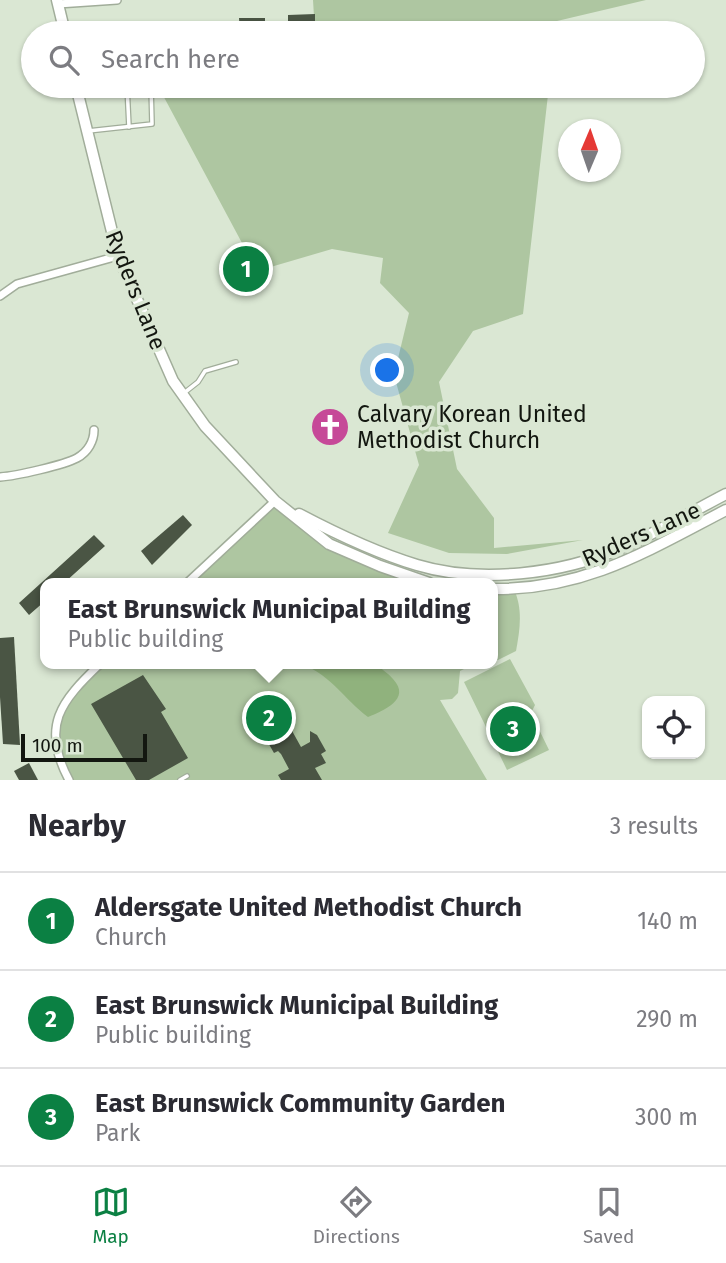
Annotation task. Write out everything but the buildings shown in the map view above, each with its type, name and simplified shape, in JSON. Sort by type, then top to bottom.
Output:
[{"type":"main road","points":[[57,2],[62,21]]},
{"type":"main road","name":"Ryders Lane","points":[[79,98],[118,256],[173,381],[205,426],[275,501],[329,544],[415,578]]},
{"type":"main road","name":"Ryders Lane","points":[[275,501],[331,530],[418,565],[472,574],[520,573],[569,566],[621,548],[726,494]]},
{"type":"main road","name":"Ryders Lane","points":[[498,589],[555,585],[600,572],[624,563],[726,510]]},
{"type":"street","points":[[57,2],[117,0]]},
{"type":"street","points":[[0,296],[17,284],[118,256]]},
{"type":"street","points":[[0,477],[14,476],[78,458],[94,439],[94,430]]},
{"type":"street","points":[[192,578],[275,501]]},
{"type":"street","points":[[69,780],[56,748],[58,718],[72,691],[95,669]]},
{"type":"lane","points":[[128,98],[129,127]]},
{"type":"lane","points":[[86,131],[152,124],[151,98]]},
{"type":"lane","points":[[183,394],[198,382],[205,371],[236,362]]},
{"type":"lane","points":[[180,780],[187,776]]},
{"type":"shaded area","points":[[313,0],[646,0],[557,21],[314,21]]},
{"type":"shaded area","points":[[164,98],[548,98],[523,314],[473,331],[439,382],[457,469],[494,518],[494,548],[583,540],[507,554],[449,553],[388,533],[419,465],[394,375],[409,313],[380,283],[383,258],[332,249],[257,271]]},
{"type":"shaded area","points":[[275,501],[329,544],[416,578],[192,578]]},
{"type":"shaded area","points":[[498,589],[514,589],[517,597],[520,612],[516,651],[498,660]]},
{"type":"shaded area","points":[[510,659],[535,705],[531,713],[549,750],[507,770],[464,682],[490,669],[498,669],[498,665]]},
{"type":"shaded area","points":[[96,669],[464,669],[460,671],[458,693],[452,699],[440,700],[487,780],[69,780],[56,748],[60,711]]},
{"type":"shaded area","points":[[313,669],[382,669],[398,686],[399,693],[388,708],[368,717]]},
{"type":"place","name":"Aldersgate United Methodist Church","points":[[246,269]]},
{"type":"place","name":"Calvary Korean United Methodist Church","points":[[330,427]]},
{"type":"place","name":"East Brunswick Municipal Building","points":[[269,718]]},
{"type":"place","name":"East Brunswick Community Garden","points":[[513,729]]}]
